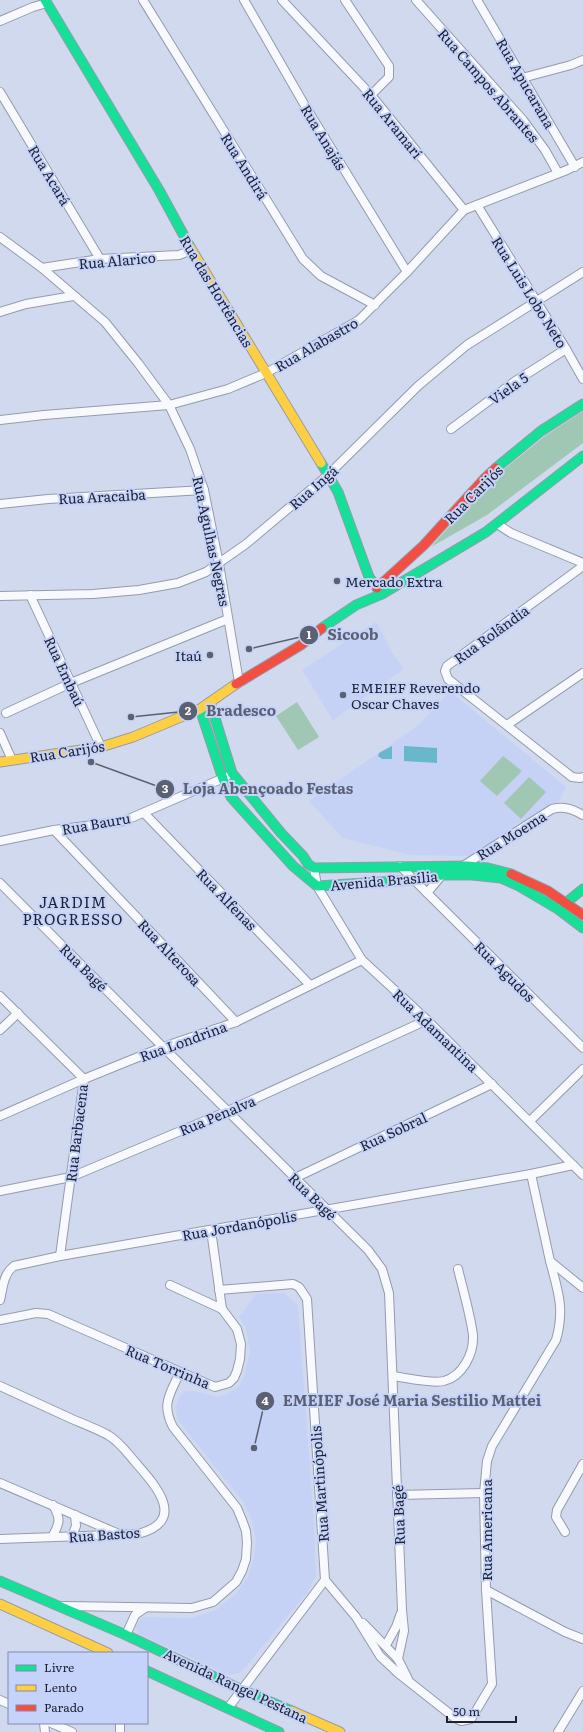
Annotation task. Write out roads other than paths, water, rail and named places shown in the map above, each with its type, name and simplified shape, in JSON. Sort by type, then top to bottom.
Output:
[{"type":"main road","points":[[46,1],[56,0]]},
{"type":"main road","name":"Rua das Hortências","points":[[46,1],[159,190],[180,231],[338,492],[370,577],[380,591]]},
{"type":"main road","name":"Rua Carijós","points":[[0,762],[101,747],[133,737],[200,709],[239,682],[301,645],[321,639],[361,612],[486,477],[541,432],[583,404]]},
{"type":"main road","name":"Rua Carijós","points":[[380,591],[486,532],[583,456]]},
{"type":"main road","name":"Avenida Brasília","points":[[210,702],[232,773],[281,833],[303,856],[308,864],[314,868],[463,866],[510,873],[566,902],[583,915]]},
{"type":"main road","name":"Avenida Brasília","points":[[200,709],[223,779],[231,797],[293,866],[317,886],[413,880],[442,875],[472,875],[501,878],[519,886],[558,909],[583,928]]},
{"type":"main road","points":[[558,909],[583,889]]},
{"type":"main road","name":"Avenida Rangel Pestana","points":[[0,1581],[61,1606],[242,1690],[340,1732]]},
{"type":"main road","points":[[0,1604],[106,1652]]},
{"type":"main road","name":"Avenida Rangel Pestana","points":[[148,1671],[279,1732]]},
{"type":"street","name":"Rua Andirá","points":[[143,0],[303,259],[321,276],[375,306]]},
{"type":"street","name":"Rua Anajás","points":[[244,0],[304,104],[407,272]]},
{"type":"street","name":"Rua Aramarí","points":[[282,0],[371,95],[464,210]]},
{"type":"street","points":[[345,0],[389,66],[389,76],[371,95]]},
{"type":"street","name":"Rua Campos Abrantes","points":[[416,0],[522,120],[545,150],[558,173]]},
{"type":"street","name":"Rua Apucarana","points":[[477,0],[575,167]]},
{"type":"street","points":[[0,21],[46,1]]},
{"type":"street","points":[[522,78],[571,65],[583,60]]},
{"type":"street","name":"Rua Acará","points":[[0,92],[100,259]]},
{"type":"street","name":"Rua Alabastro","points":[[0,420],[44,414],[168,405],[228,389],[266,373],[360,320],[375,306],[464,210],[575,167],[583,162]]},
{"type":"street","name":"Rua Luis Lobo Neto","points":[[477,205],[583,379]]},
{"type":"street","name":"Rua Agulhas Negras","points":[[0,238],[42,268],[105,322],[138,363],[168,405],[190,449],[204,490],[219,564],[239,682]]},
{"type":"street","name":"Rua Alarico","points":[[42,268],[100,259],[179,255],[192,250]]},
{"type":"street","name":"Rua Ingá","points":[[0,596],[93,594],[139,590],[178,583],[206,572],[246,544],[328,475],[418,386],[443,366],[486,333],[536,303],[583,272]]},
{"type":"street","points":[[0,312],[26,304],[73,296]]},
{"type":"street","name":"Viela 5","points":[[451,429],[514,382],[566,349]]},
{"type":"street","name":"Rua Aracaiba","points":[[0,504],[48,499],[204,490]]},
{"type":"street","points":[[497,524],[511,532],[583,564]]},
{"type":"street","name":"Rua Rolândia","points":[[582,777],[572,777],[448,679],[445,671],[447,666],[583,564]]},
{"type":"street","name":"Rua Embaú","points":[[30,595],[101,747]]},
{"type":"street","points":[[6,713],[71,683],[228,619]]},
{"type":"street","points":[[507,726],[583,673]]},
{"type":"street","points":[[0,733],[12,760]]},
{"type":"street","name":"Rua Bauru","points":[[0,841],[54,830],[124,821],[223,779],[232,773]]},
{"type":"street","name":"Rua Moema","points":[[463,866],[552,809],[560,807],[568,808],[583,815]]},
{"type":"street","name":"Rua Alfenas","points":[[144,813],[310,985]]},
{"type":"street","name":"Rua Alterosa","points":[[54,830],[236,1022]]},
{"type":"street","name":"Rua Agudos","points":[[400,866],[583,1048]]},
{"type":"street","name":"Rua Adamantina","points":[[314,868],[317,886],[362,960],[427,1020],[583,1175]]},
{"type":"street","points":[[427,893],[442,875]]},
{"type":"street","name":"Rua Bagé","points":[[0,883],[162,1047],[368,1250],[382,1269],[389,1294],[404,1631],[398,1659]]},
{"type":"street","name":"Rua Londrina","points":[[0,1116],[162,1047],[236,1022],[362,960]]},
{"type":"street","name":"Rua Barbacena","points":[[0,996],[84,1079],[60,1256]]},
{"type":"street","points":[[0,1030],[18,1013]]},
{"type":"street","name":"Rua Penalva","points":[[0,1191],[71,1177],[228,1111],[427,1020]]},
{"type":"street","points":[[530,1121],[583,1070]]},
{"type":"street","name":"Rua Sobral","points":[[295,1178],[492,1084]]},
{"type":"street","name":"Rua Jordanópolis","points":[[0,1300],[5,1275],[14,1266],[60,1256],[531,1174],[573,1165]]},
{"type":"street","name":"Rua Americana","points":[[410,1682],[454,1718],[461,1721],[471,1719],[492,1684],[486,1590],[484,1493],[487,1461],[492,1446],[556,1340],[561,1324],[561,1306],[531,1174]]},
{"type":"street","points":[[211,1230],[222,1309]]},
{"type":"street","points":[[550,1261],[583,1288]]},
{"type":"street","points":[[393,1376],[435,1382],[444,1381],[452,1377],[464,1366],[471,1349],[473,1336],[458,1269]]},
{"type":"street","name":"Rua Martinópolis","points":[[219,1290],[293,1284],[299,1287],[307,1299],[325,1580]]},
{"type":"street","points":[[170,1285],[222,1309]]},
{"type":"street","name":"Rua Torrinha","points":[[0,1320],[42,1312],[215,1387],[229,1382],[234,1378],[238,1370],[240,1360],[240,1337],[235,1325],[222,1309]]},
{"type":"street","points":[[61,1606],[192,1608],[213,1602],[236,1582],[242,1571],[246,1559],[247,1543],[246,1531],[237,1508],[172,1427],[166,1413],[168,1398],[180,1372]]},
{"type":"street","name":"Rua Bastos","points":[[0,1386],[108,1435],[120,1444],[148,1477],[162,1496],[165,1506],[158,1524],[149,1531],[138,1534],[0,1539]]},
{"type":"street","points":[[565,1532],[556,1516],[557,1510],[583,1464]]},
{"type":"street","points":[[0,1482],[120,1535]]},
{"type":"street","points":[[397,1496],[484,1493]]},
{"type":"street","points":[[52,1537],[60,1522],[53,1505]]},
{"type":"street","points":[[72,1536],[76,1526],[75,1515]]},
{"type":"street","points":[[0,1545],[9,1538]]},
{"type":"street","points":[[228,1708],[325,1580],[356,1617],[386,1645],[398,1659],[410,1682]]},
{"type":"street","points":[[486,1590],[565,1632],[583,1639]]},
{"type":"street","points":[[126,1635],[135,1615],[145,1608]]},
{"type":"street","name":"Rua Bagé","points":[[386,1645],[396,1627],[402,1610]]},
{"type":"street","points":[[356,1617],[380,1656],[410,1682]]},
{"type":"street","points":[[558,1732],[583,1691]]},
{"type":"street","points":[[53,1724],[72,1732]]},
{"type":"place","name":"Mercado Extra","points":[[337,581]]},
{"type":"place","name":"Sicoob","points":[[249,649]]},
{"type":"place","name":"Itaú","points":[[210,655]]},
{"type":"place","name":"EMEIEF Reverendo Oscar Chaves","points":[[343,695]]},
{"type":"place","name":"Bradesco","points":[[131,717]]},
{"type":"place","name":"Loja Abençoado Festas","points":[[91,762]]},
{"type":"place","name":"EMEIEF José Maria Sestilio Mattei","points":[[254,1448]]},
{"type":"district","name":"JARDIM PROGRESSO","points":[[73,910]]}]
